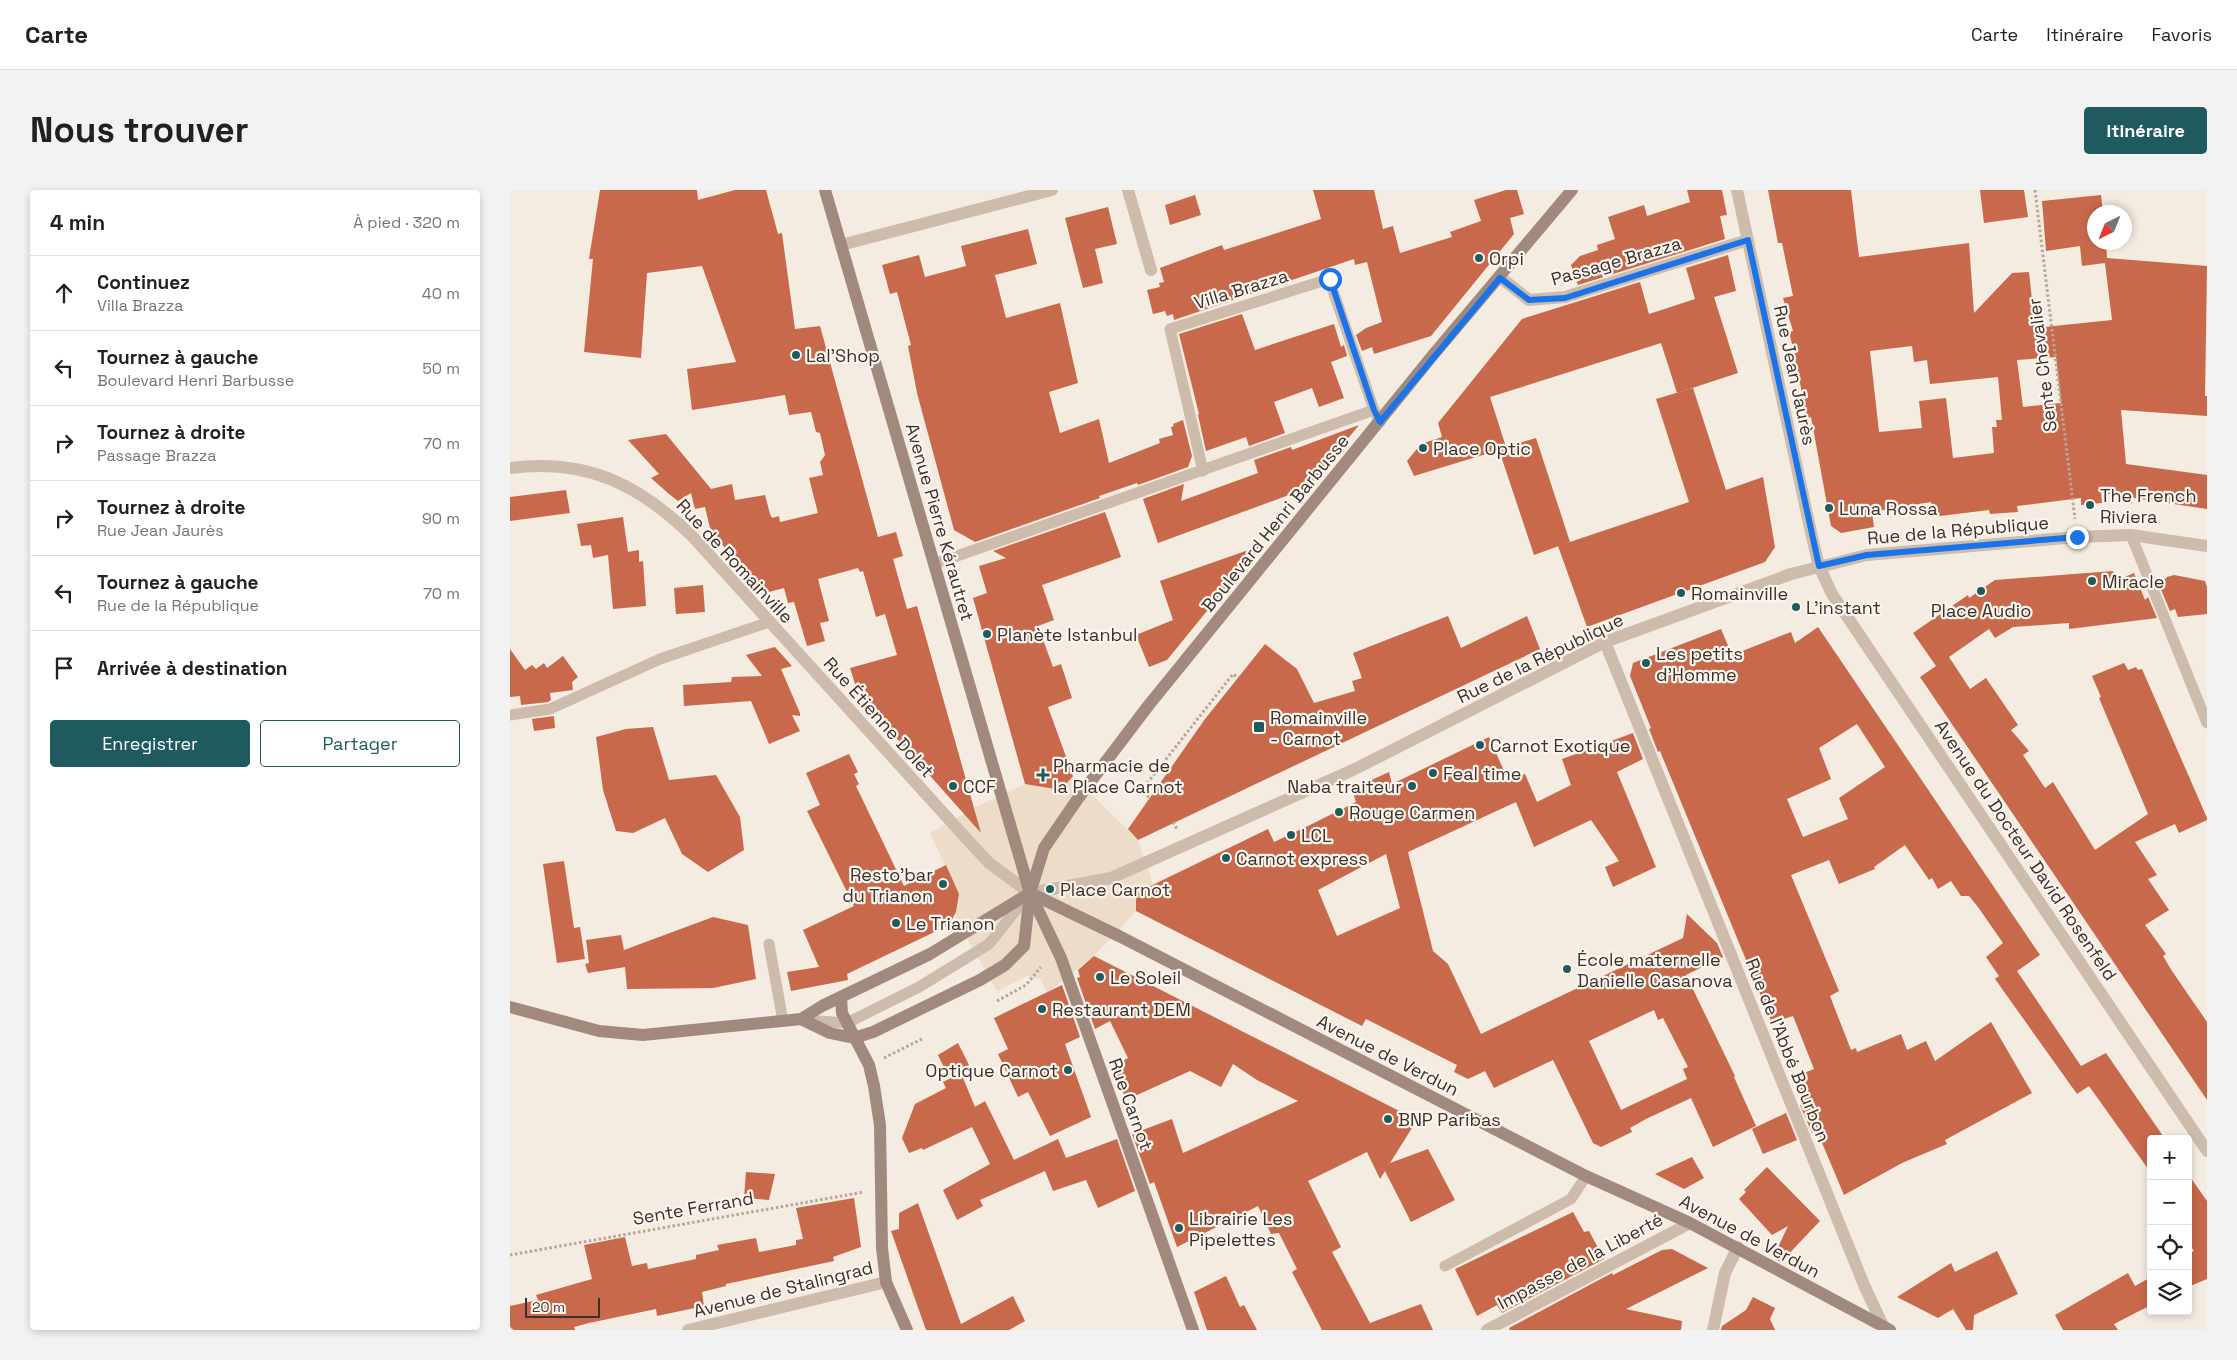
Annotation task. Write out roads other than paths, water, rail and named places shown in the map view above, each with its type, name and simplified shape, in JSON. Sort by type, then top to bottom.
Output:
[{"type":"main road","name":"Avenue Pierre Kérautret","points":[[825,190],[1030,893]]},
{"type":"main road","name":"Boulevard Henri Barbusse","points":[[1030,893],[1044,848],[1079,797],[1148,706],[1572,190]]},
{"type":"main road","points":[[510,1007],[599,1031],[643,1035],[801,1019],[822,1006],[930,954],[1030,893]]},
{"type":"main road","points":[[801,1019],[830,1033],[854,1038],[873,1032],[987,976],[1004,965],[1024,946],[1030,893]]},
{"type":"main road","name":"Avenue de Verdun","points":[[1030,893],[1118,936],[1586,1176],[1738,1247],[1886,1329]]},
{"type":"main road","name":"Rue Carnot","points":[[1030,893],[1061,958],[1193,1330]]},
{"type":"main road","points":[[841,998],[842,1013],[869,1066],[874,1086],[880,1125],[882,1248],[886,1282],[907,1330]]},
{"type":"street","points":[[841,245],[1052,190]]},
{"type":"street","points":[[1128,190],[1151,270]]},
{"type":"street","name":"Rue Jean Jaurès","points":[[1737,190],[1819,566]]},
{"type":"street","name":"Passage Brazza","points":[[1500,278],[1529,300],[1565,298],[1748,240]]},
{"type":"street","name":"Rue de Romainville","points":[[510,468],[560,466],[595,472],[639,493],[666,511],[686,530],[790,646]]},
{"type":"street","name":"Rue de la République","points":[[1030,893],[1111,878],[1355,769],[1605,642],[1791,574],[1867,555],[2077,537],[2131,535],[2207,546]]},
{"type":"street","name":"Avenue du Docteur David Rosenfeld","points":[[1819,566],[1832,594],[2207,1151]]},
{"type":"street","name":"Rue de l'Abbé Bourbon","points":[[1605,642],[1886,1329]]},
{"type":"street","name":"Rue Étienne Dolet","points":[[790,646],[990,863],[1030,893]]},
{"type":"street","name":"Impasse de la Liberté","points":[[1487,1330],[1690,1223]]},
{"type":"street","points":[[1713,1330],[1725,1273],[1738,1247]]},
{"type":"street","name":"Avenue de Stalingrad","points":[[688,1330],[886,1282]]},
{"type":"lane","name":"Villa Brazza","points":[[1203,471],[1170,330],[1330,279],[1374,410],[1380,422]]},
{"type":"lane","points":[[934,564],[1374,410]]},
{"type":"lane","points":[[2131,535],[2207,723]]},
{"type":"lane","points":[[510,715],[550,710],[660,659],[769,622]]},
{"type":"lane","points":[[801,1019],[847,1023],[919,986],[989,944],[1030,893]]},
{"type":"lane","points":[[769,944],[783,1021]]},
{"type":"lane","points":[[1445,1266],[1571,1200],[1586,1176]]},
{"type":"place","name":"Orpi","points":[[1479,258]]},
{"type":"place","name":"Lal’Shop","points":[[796,355]]},
{"type":"place","name":"Place Optic","points":[[1423,448]]},
{"type":"place","name":"The French Riviera","points":[[2090,505]]},
{"type":"place","name":"Luna Rossa","points":[[1829,508]]},
{"type":"place","name":"Miracle","points":[[2092,581]]},
{"type":"place","name":"Place Audio","points":[[1981,591]]},
{"type":"place","name":"Romainville","points":[[1681,593]]},
{"type":"place","name":"L'instant","points":[[1796,607]]},
{"type":"place","name":"Planète Istanbul","points":[[987,634]]},
{"type":"place","name":"Les petits d'Homme","points":[[1646,663]]},
{"type":"place","name":"Romainville - Carnot","points":[[1259,727]]},
{"type":"place","name":"Carnot Exotique","points":[[1480,745]]},
{"type":"place","name":"Feal time","points":[[1433,773]]},
{"type":"place","name":"Pharmacie de la Place Carnot","points":[[1043,775]]},
{"type":"place","name":"CCF","points":[[953,786]]},
{"type":"place","name":"Naba traiteur","points":[[1412,786]]},
{"type":"place","name":"Rouge Carmen","points":[[1339,812]]},
{"type":"place","name":"LCL","points":[[1291,835]]},
{"type":"place","name":"Carnot express","points":[[1226,858]]},
{"type":"place","name":"Resto'bar du Trianon","points":[[943,884]]},
{"type":"place","name":"Place Carnot","points":[[1050,889]]},
{"type":"place","name":"Le Trianon","points":[[896,923]]},
{"type":"place","name":"École maternelle Danielle Casanova","points":[[1567,969]]},
{"type":"place","name":"Le Soleil","points":[[1100,977]]},
{"type":"place","name":"Restaurant DEM","points":[[1042,1009]]},
{"type":"place","name":"Optique Carnot","points":[[1068,1070]]},
{"type":"place","name":"BNP Paribas","points":[[1388,1119]]},
{"type":"place","name":"Librairie Les Pipelettes","points":[[1179,1228]]}]
